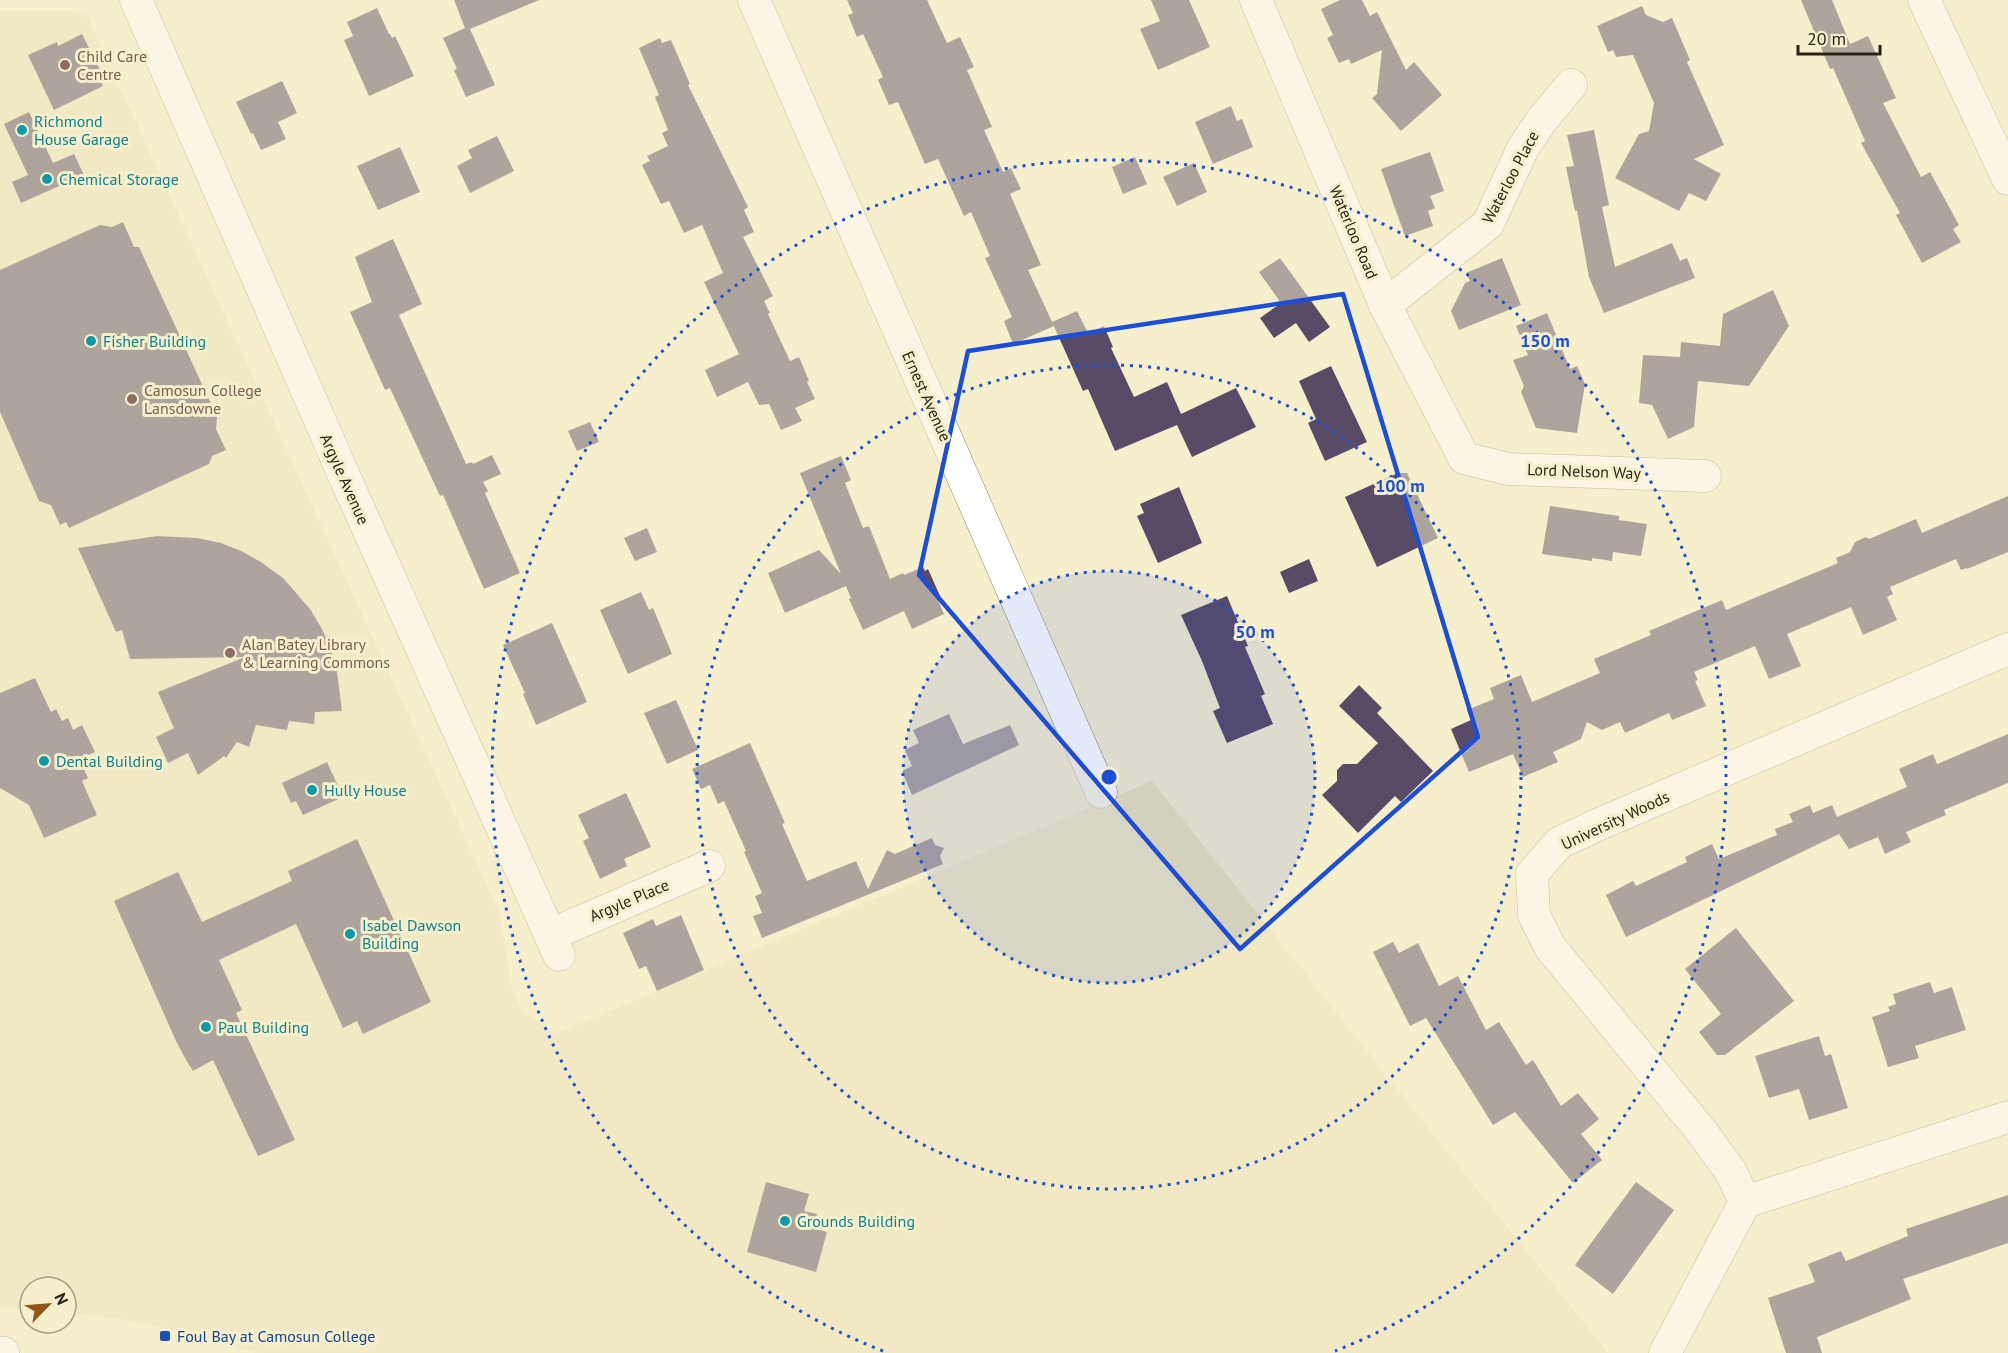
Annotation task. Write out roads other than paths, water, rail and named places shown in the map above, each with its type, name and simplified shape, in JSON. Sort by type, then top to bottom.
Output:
[{"type":"street","name":"Argyle Avenue","points":[[136,0],[342,471],[554,945]]},
{"type":"street","name":"Ernest Avenue","points":[[754,0],[1101,792]]},
{"type":"street","name":"Waterloo Road","points":[[1256,0],[1385,305],[1464,458]]},
{"type":"street","points":[[1924,0],[2008,179]]},
{"type":"street","name":"Waterloo Place","points":[[1385,305],[1488,224],[1523,148],[1540,121],[1571,86]]},
{"type":"street","name":"Lord Nelson Way","points":[[1464,458],[1508,469],[1705,476]]},
{"type":"street","name":"University Woods","points":[[1745,1202],[1731,1172],[1702,1132],[1550,947],[1534,915],[1532,874],[1559,843],[1597,825],[2008,649]]},
{"type":"street","name":"Argyle Place","points":[[554,945],[709,866]]},
{"type":"street","points":[[1665,1353],[1745,1202],[2008,1117]]},
{"type":"place","name":"Child Care Centre","points":[[65,65]]},
{"type":"place","name":"Richmond House Garage","points":[[22,130]]},
{"type":"place","name":"Chemical Storage","points":[[47,179]]},
{"type":"place","name":"Fisher Building","points":[[91,341]]},
{"type":"place","name":"Camosun College Lansdowne","points":[[132,399]]},
{"type":"place","name":"Alan Batey Library & Learning Commons","points":[[230,653]]},
{"type":"place","name":"Dental Building","points":[[44,761]]},
{"type":"place","name":"Hully House","points":[[312,790]]},
{"type":"place","name":"Isabel Dawson Building","points":[[350,934]]},
{"type":"place","name":"Paul Building","points":[[206,1027]]},
{"type":"place","name":"Grounds Building","points":[[785,1221]]},
{"type":"place","name":"Foul Bay at Camosun College","points":[[165,1336]]}]
